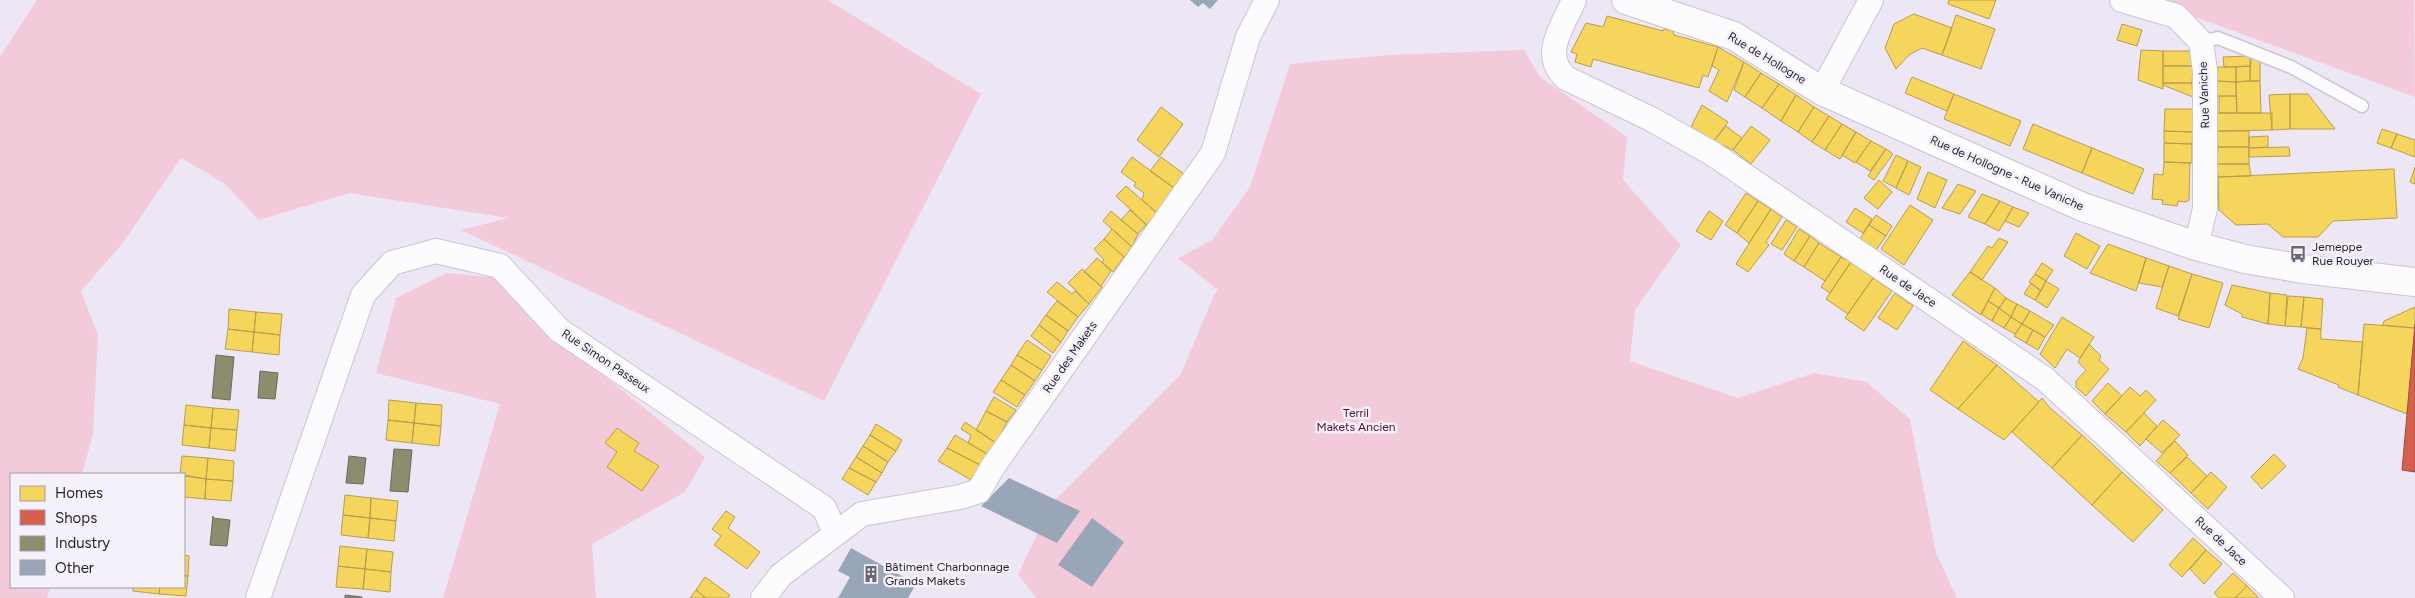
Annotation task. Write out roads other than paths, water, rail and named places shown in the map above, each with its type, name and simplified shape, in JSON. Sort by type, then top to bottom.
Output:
[{"type":"street","name":"Rue des Makets","points":[[763,598],[780,575],[835,532],[862,514],[979,491],[992,468],[1213,154],[1248,37],[1267,0]]},
{"type":"street","name":"Rue de Jace","points":[[1574,0],[1553,51],[1553,62],[1557,70],[1566,78],[1651,119],[1714,154],[2044,379],[2282,598]]},
{"type":"street","name":"Rue de Hollogne","points":[[1626,0],[1734,36],[1822,91]]},
{"type":"street","points":[[1822,91],[1843,47],[1871,0]]},
{"type":"street","points":[[2122,0],[2176,16],[2201,42]]},
{"type":"street","name":"Rue Vaniche","points":[[2196,246],[2205,209],[2205,71],[2201,42]]},
{"type":"street","name":"Rue de Hollogne - Rue Vaniche","points":[[1822,91],[2082,207],[2196,246]]},
{"type":"street","points":[[2196,246],[2245,259],[2415,282]]},
{"type":"street","name":"Rue Simon Passeux","points":[[258,598],[363,295],[392,263],[436,251],[500,266],[560,330],[824,508],[835,532]]},
{"type":"street","points":[[2361,276],[2415,270]]},
{"type":"lane","points":[[2201,42],[2218,38],[2291,66],[2362,106]]},
{"type":"place","name":"Jemeppe Rue Rouyer","points":[[2298,254]]},
{"type":"place","name":"Bâtiment Charbonnage Grands Makets","points":[[871,574]]},
{"type":"park label","name":"Terril Makets Ancien","points":[[1356,420]]}]
